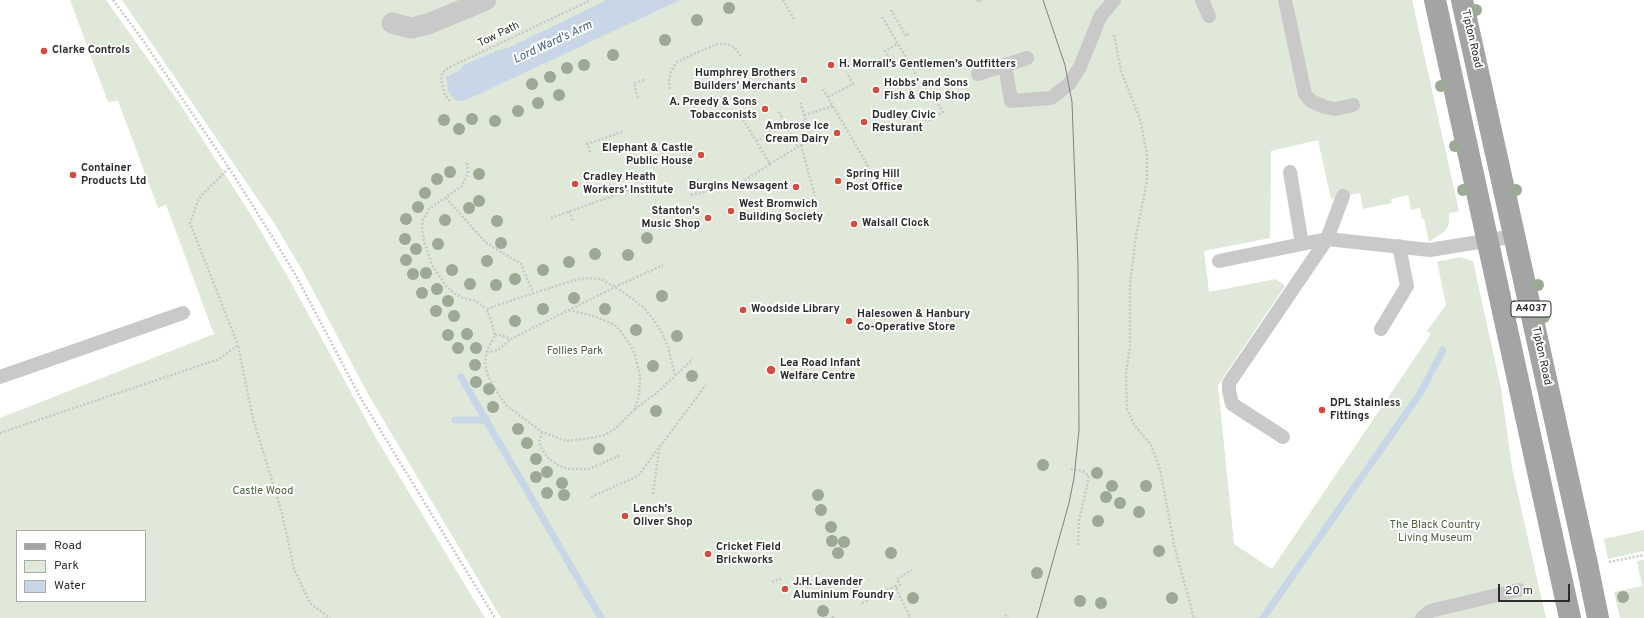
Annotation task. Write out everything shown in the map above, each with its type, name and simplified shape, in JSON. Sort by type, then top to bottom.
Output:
[{"type":"main road","name":"A4037","points":[[1435,0],[1570,618]]},
{"type":"main road","name":"Tipton Road","points":[[1462,0],[1515,236],[1598,563],[1598,618]]},
{"type":"main road","points":[[1560,570],[1598,563]]},
{"type":"street","points":[[392,23],[411,28],[428,24],[486,0]]},
{"type":"lane","points":[[1005,65],[1001,84],[1011,101],[1051,98],[1069,84],[1080,67],[1100,17],[1114,0]]},
{"type":"lane","points":[[1202,0],[1209,16]]},
{"type":"lane","points":[[1285,0],[1305,94],[1311,101],[1325,107],[1335,108],[1353,105]]},
{"type":"lane","points":[[978,74],[1027,58]]},
{"type":"lane","points":[[1290,172],[1302,244]]},
{"type":"lane","points":[[1282,437],[1232,404],[1229,383],[1327,239],[1343,196]]},
{"type":"lane","points":[[1219,261],[1327,239],[1430,250],[1515,236]]},
{"type":"lane","points":[[1381,329],[1407,286],[1399,246]]},
{"type":"lane","points":[[0,377],[183,313]]},
{"type":"lane","points":[[1422,618],[1434,610],[1519,590]]},
{"type":"path","points":[[113,0],[142,39],[229,168],[295,274],[360,397],[494,618]]},
{"type":"path","name":"Tow Path","points":[[450,101],[445,95],[441,79],[443,72],[448,68],[591,0]]},
{"type":"path","points":[[783,0],[794,19]]},
{"type":"path","points":[[978,0],[978,2],[982,0]]},
{"type":"path","points":[[892,10],[906,36],[909,34]]},
{"type":"path","points":[[882,16],[921,83],[938,104],[942,112],[926,122],[925,119]]},
{"type":"path","points":[[1113,32],[1122,71],[1140,119],[1147,154],[1147,181],[1136,236],[1130,284],[1130,346],[1126,373],[1127,409],[1135,426],[1151,444],[1160,469],[1174,545],[1194,618]]},
{"type":"path","points":[[670,88],[669,81],[671,71],[677,62],[696,53],[717,44],[727,44],[734,47],[741,56]]},
{"type":"path","points":[[892,62],[885,51],[897,44]]},
{"type":"path","points":[[828,97],[853,84],[847,73]]},
{"type":"path","points":[[638,98],[634,83],[644,80]]},
{"type":"path","points":[[823,89],[875,178]]},
{"type":"path","points":[[691,195],[739,184],[811,139],[800,101]]},
{"type":"path","points":[[804,115],[833,106]]},
{"type":"path","points":[[778,112],[800,146],[815,196]]},
{"type":"path","points":[[741,116],[770,164]]},
{"type":"path","points":[[756,141],[785,124]]},
{"type":"path","points":[[590,152],[587,144],[622,132]]},
{"type":"path","points":[[467,163],[468,172],[462,186],[429,209],[423,220],[424,241],[432,265],[446,286],[454,293],[463,298],[476,301],[486,309],[492,323],[495,336],[487,352],[485,362],[487,373],[506,405],[542,432],[567,441],[605,435],[659,391],[693,360]]},
{"type":"path","points":[[229,168],[199,198],[190,223],[238,345],[253,419],[282,513],[294,569],[310,603],[330,618]]},
{"type":"path","points":[[749,177],[751,185]]},
{"type":"path","points":[[551,218],[641,186]]},
{"type":"path","points":[[446,198],[485,242],[522,264],[534,294]]},
{"type":"path","points":[[569,211],[573,221]]},
{"type":"path","points":[[487,352],[498,350],[511,339],[615,287],[663,265]]},
{"type":"path","points":[[486,309],[571,281],[586,278],[601,279],[644,308],[653,319],[662,333],[668,347],[675,375]]},
{"type":"path","points":[[569,310],[594,316],[613,324],[619,329],[631,346],[637,360],[640,381],[639,396],[634,410]]},
{"type":"path","points":[[495,336],[501,335],[511,339]]},
{"type":"path","points":[[0,433],[219,359],[238,345]]},
{"type":"path","points":[[591,497],[638,476],[706,385]]},
{"type":"path","points":[[542,432],[539,442],[548,458],[558,465],[568,469],[590,469],[621,455]]},
{"type":"path","points":[[653,494],[659,448]]},
{"type":"path","points":[[1071,469],[1083,471],[1089,476],[1079,521],[1078,546]]},
{"type":"path","points":[[1598,563],[1644,555]]},
{"type":"path","points":[[896,588],[900,585],[897,579],[912,570]]},
{"type":"path","points":[[772,582],[780,579],[781,581]]},
{"type":"path","points":[[862,603],[895,586],[896,588]]},
{"type":"path","points":[[896,588],[910,617],[909,618]]},
{"type":"path","points":[[1005,615],[1008,618]]},
{"type":"green space","name":"Castle Wood","points":[[70,0],[106,0],[180,104],[251,215],[288,277],[376,438],[485,618],[0,618],[0,418],[214,334],[166,205],[158,208],[118,101],[108,102]]},
{"type":"green space","points":[[122,0],[1412,0],[1459,211],[1449,213],[1449,224],[1445,231],[1429,242],[1420,208],[1411,210],[1408,195],[1391,199],[1392,203],[1363,209],[1360,193],[1331,199],[1318,140],[1271,151],[1270,238],[1204,251],[1209,292],[1276,279],[1285,286],[1218,385],[1234,544],[1272,569],[1431,334],[1427,331],[1446,305],[1437,262],[1459,257],[1473,261],[1501,388],[1512,468],[1546,618],[501,618],[368,394],[301,268],[274,223]]},
{"type":"green space","points":[[1644,530],[1644,551],[1608,559],[1604,539]]},
{"type":"green space","points":[[1644,560],[1644,618],[1620,618],[1614,592],[1642,586],[1637,561]]},
{"type":"water","name":"Lord Ward's Arm","points":[[607,0],[680,0],[466,100],[457,101],[452,97],[448,90],[446,77],[460,70],[462,66],[501,49],[508,48]]},
{"type":"waterway","points":[[1263,618],[1421,392],[1443,350]]},
{"type":"waterway","points":[[461,377],[601,618]]},
{"type":"waterway","points":[[455,420],[487,420]]},
{"type":"tram line","points":[[1037,618],[1069,503],[1074,478],[1079,430],[1078,264],[1072,102],[1065,65],[1043,0]]},
{"type":"place","name":"Clarke Controls","points":[[44,51]]},
{"type":"place","name":"H. Morrall’s Gentlemen’s Outfitters","points":[[831,65]]},
{"type":"place","name":"Humphrey Brothers Builders’ Merchants","points":[[804,80]]},
{"type":"place","name":"Hobbs’ and Sons Fish & Chip Shop","points":[[876,90]]},
{"type":"place","name":"A. Preedy & Sons Tobacconists","points":[[765,109]]},
{"type":"place","name":"Dudley Civic Resturant","points":[[864,122]]},
{"type":"place","name":"Ambrose Ice Cream Dairy","points":[[837,133]]},
{"type":"place","name":"Elephant & Castle Public House","points":[[701,155]]},
{"type":"place","name":"Container Products Ltd","points":[[73,175]]},
{"type":"place","name":"Spring Hill Post Office","points":[[838,181]]},
{"type":"place","name":"Cradley Heath Workers' Institute","points":[[575,184]]},
{"type":"place","name":"Burgins Newsagent","points":[[796,187]]},
{"type":"place","name":"West Bromwich Building Society","points":[[731,211]]},
{"type":"place","name":"Stanton's Music Shop","points":[[708,218]]},
{"type":"place","name":"Walsall Clock","points":[[854,224]]},
{"type":"place","name":"Woodside Library","points":[[743,310]]},
{"type":"place","name":"Halesowen & Hanbury Co-Operative Store","points":[[849,321]]},
{"type":"place","name":"Lea Road Infant Welfare Centre","points":[[771,370]]},
{"type":"place","name":"DPL Stainless Fittings","points":[[1322,410]]},
{"type":"place","name":"Lench's Oliver Shop","points":[[625,516]]},
{"type":"place","name":"Cricket Field Brickworks","points":[[708,554]]},
{"type":"place","name":"J.H. Lavender Aluminium Foundry","points":[[785,589]]},
{"type":"park label","name":"Follies Park","points":[[575,352]]},
{"type":"park label","name":"The Black Country Living Museum","points":[[1435,532]]}]
